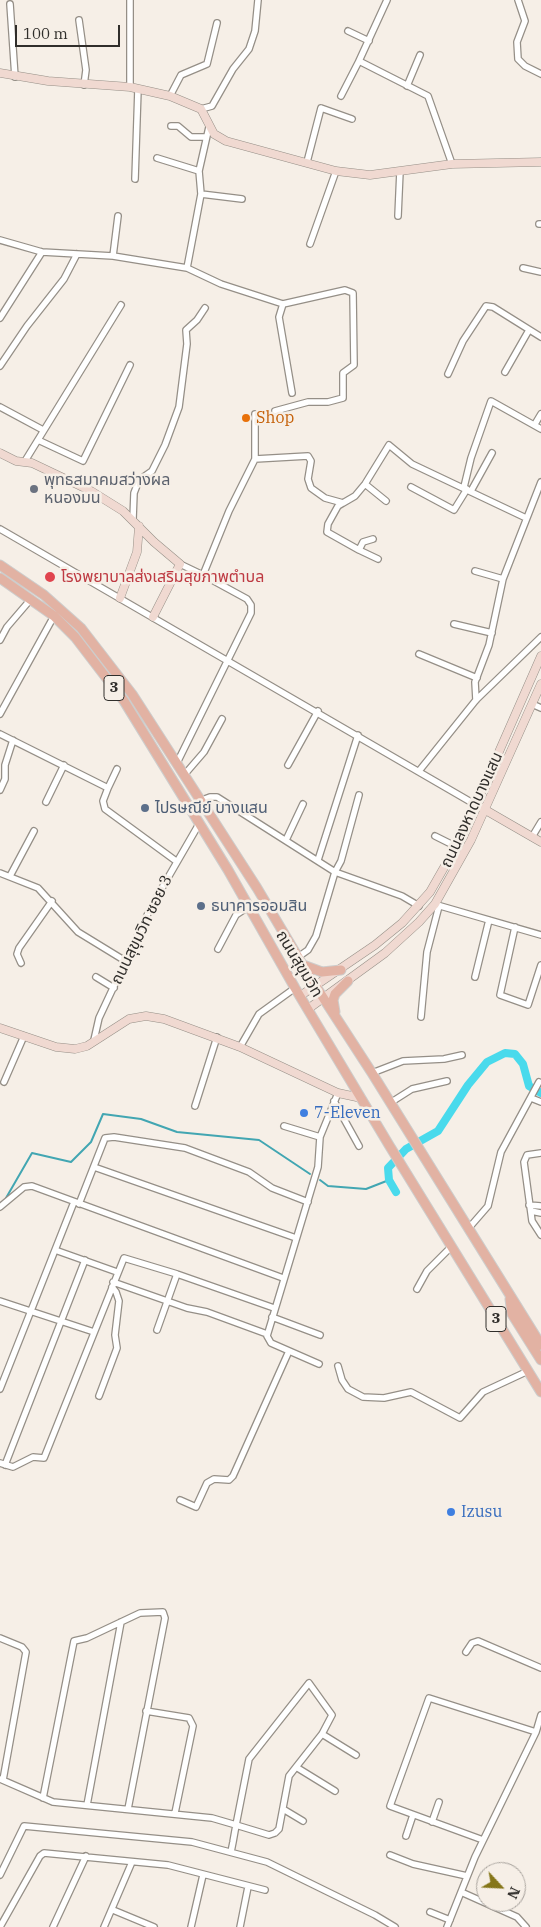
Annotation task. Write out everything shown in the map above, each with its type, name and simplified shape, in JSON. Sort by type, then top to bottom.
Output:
[{"type":"main road","name":"ถนนสุขุมวิท","points":[[0,565],[44,595],[82,628],[132,694],[202,800],[324,999],[541,1345]]},
{"type":"main road","name":"ถนนสุขุมวิท","points":[[0,578],[32,598],[54,616],[75,637],[124,701],[228,870],[297,992],[541,1392]]},
{"type":"main road","points":[[301,961],[322,972],[341,970]]},
{"type":"main road","points":[[336,1017],[333,1000],[335,994],[348,981]]},
{"type":"main road","points":[[510,1296],[512,1314],[541,1360]]},
{"type":"street","points":[[130,0],[134,88],[135,180]]},
{"type":"street","points":[[201,110],[212,106],[233,69],[249,49],[255,32],[258,0]]},
{"type":"street","points":[[342,96],[386,0]]},
{"type":"street","points":[[518,0],[525,21],[523,31],[516,42],[518,59],[525,66],[541,74]]},
{"type":"street","points":[[10,4],[15,77]]},
{"type":"street","points":[[79,20],[86,70],[84,85]]},
{"type":"street","points":[[170,96],[181,75],[207,64],[217,23]]},
{"type":"street","points":[[348,31],[369,40]]},
{"type":"street","points":[[407,86],[420,55]]},
{"type":"street","points":[[359,62],[428,96],[452,164]]},
{"type":"street","points":[[0,74],[84,85],[134,88],[170,96],[201,110],[214,134],[226,141],[336,171],[370,175],[452,164],[541,162]]},
{"type":"street","points":[[307,162],[322,108],[352,119]]},
{"type":"street","points":[[171,126],[178,126],[191,137],[205,137]]},
{"type":"street","points":[[187,268],[201,194],[199,171],[205,137],[209,127]]},
{"type":"street","points":[[157,158],[199,171]]},
{"type":"street","points":[[310,244],[336,171]]},
{"type":"street","points":[[398,216],[400,171]]},
{"type":"street","points":[[201,194],[242,199]]},
{"type":"street","points":[[113,256],[118,216]]},
{"type":"street","points":[[1,243],[42,252],[113,256],[187,268],[221,284],[283,304],[345,290],[353,294],[354,366],[343,373],[344,394],[340,400],[308,402],[275,411]]},
{"type":"street","points":[[0,318],[42,252]]},
{"type":"street","points":[[0,366],[27,326],[64,278],[77,254]]},
{"type":"street","points":[[523,268],[541,272]]},
{"type":"street","points":[[283,304],[279,317],[292,393]]},
{"type":"street","points":[[25,461],[120,305]]},
{"type":"street","points":[[448,374],[463,341],[486,306],[493,307],[541,337]]},
{"type":"street","points":[[133,519],[134,493],[139,480],[152,471],[165,445],[179,407],[187,344],[186,330],[198,320],[204,308]]},
{"type":"street","points":[[505,372],[529,330]]},
{"type":"street","points":[[38,440],[82,461],[130,365]]},
{"type":"street","points":[[467,489],[471,458],[491,401],[541,429]]},
{"type":"street","points":[[0,407],[43,430]]},
{"type":"street","points":[[203,575],[229,511],[255,459],[255,414]]},
{"type":"street","points":[[535,424],[541,414]]},
{"type":"street","points":[[378,559],[327,532],[328,524],[338,506],[355,496],[365,484],[389,445],[412,464],[526,518]]},
{"type":"street","points":[[0,453],[16,460],[25,461],[90,491],[133,519],[154,542],[180,564],[247,599],[251,605],[252,613],[178,763]]},
{"type":"street","points":[[411,487],[454,510],[492,453]]},
{"type":"street","points":[[255,459],[308,456],[311,461],[308,479],[310,488],[324,498],[343,504]]},
{"type":"street","points":[[476,700],[477,678],[492,633],[503,579],[541,482]]},
{"type":"street","points":[[365,484],[386,501]]},
{"type":"street","points":[[120,598],[137,552],[139,526]]},
{"type":"street","points":[[0,529],[318,711],[541,842]]},
{"type":"street","points":[[359,550],[363,542],[373,539]]},
{"type":"street","points":[[153,617],[180,564]]},
{"type":"street","points":[[475,571],[503,579]]},
{"type":"street","points":[[0,640],[7,627],[32,598]]},
{"type":"street","points":[[0,714],[54,616]]},
{"type":"street","points":[[454,624],[492,633]]},
{"type":"street","points":[[419,771],[476,700],[541,637]]},
{"type":"street","points":[[419,654],[477,678]]},
{"type":"street","name":"ถนนลงหาดบางแสน","points":[[297,992],[316,986],[375,945],[419,906],[435,884],[457,847],[541,656]]},
{"type":"street","name":"ถนนลงหาดบางแสน","points":[[308,1009],[348,981],[402,938],[437,905],[471,840],[541,684]]},
{"type":"street","points":[[532,704],[541,708]]},
{"type":"street","points":[[288,765],[318,711]]},
{"type":"street","points":[[185,774],[204,752],[222,719]]},
{"type":"street","points":[[0,734],[108,788]]},
{"type":"street","points":[[318,860],[358,735]]},
{"type":"street","points":[[0,790],[5,779],[5,765],[13,740]]},
{"type":"street","points":[[46,802],[64,765]]},
{"type":"street","points":[[117,768],[103,801],[105,810],[176,862]]},
{"type":"street","points":[[301,961],[316,936],[335,872],[342,861],[359,795]]},
{"type":"street","points":[[202,800],[217,797],[335,872],[402,896],[419,906]]},
{"type":"street","points":[[286,840],[303,804]]},
{"type":"street","points":[[532,837],[541,822]]},
{"type":"street","name":"ถนนสุขุมวิท ซอย 3","points":[[94,1040],[99,1018],[176,862],[199,824]]},
{"type":"street","points":[[10,876],[34,831]]},
{"type":"street","points":[[435,836],[457,847]]},
{"type":"street","points":[[0,873],[38,888],[52,900],[63,917],[78,932],[127,962]]},
{"type":"street","points":[[21,963],[17,954],[19,948],[52,900]]},
{"type":"street","points":[[421,1017],[427,952],[437,905],[541,935]]},
{"type":"street","points":[[218,949],[236,915],[248,907]]},
{"type":"street","points":[[475,976],[489,920]]},
{"type":"street","points":[[515,927],[500,995],[528,1005],[541,965]]},
{"type":"street","points":[[96,977],[114,988]]},
{"type":"street","points":[[240,1047],[259,1014],[297,992]]},
{"type":"street","points":[[0,1028],[56,1047],[75,1049],[87,1046],[130,1019],[146,1016],[164,1019],[217,1037],[338,1093],[361,1098]]},
{"type":"street","points":[[4,1082],[24,1036]]},
{"type":"street","points":[[195,1106],[217,1037]]},
{"type":"street","points":[[372,1073],[404,1061],[444,1059],[462,1055]]},
{"type":"street","points":[[390,1103],[412,1089],[447,1080]]},
{"type":"street","points":[[468,1229],[488,1206],[501,1152],[539,1082]]},
{"type":"street","points":[[319,1364],[269,1341],[267,1334],[318,1168],[320,1136],[338,1093]]},
{"type":"street","points":[[533,1096],[541,1102]]},
{"type":"street","points":[[334,1101],[359,1146]]},
{"type":"street","points":[[284,1126],[320,1136]]},
{"type":"street","points":[[0,1389],[54,1250],[94,1167],[105,1138],[175,1146],[249,1172],[272,1188],[308,1202]]},
{"type":"street","points":[[541,1153],[526,1155],[524,1162],[532,1221],[541,1235]]},
{"type":"street","points":[[94,1167],[296,1238]]},
{"type":"street","points":[[0,1207],[24,1187],[32,1186],[283,1278]]},
{"type":"street","points":[[530,1208],[541,1206]]},
{"type":"street","points":[[530,1208],[541,1213]]},
{"type":"street","points":[[417,1289],[427,1271],[452,1247]]},
{"type":"street","points":[[54,1250],[117,1272]]},
{"type":"street","points":[[85,1260],[3,1464],[13,1467],[33,1457],[44,1458],[117,1272],[122,1260],[126,1257],[274,1308]]},
{"type":"street","points":[[157,1330],[177,1274]]},
{"type":"street","points":[[112,1285],[208,1312],[267,1334]]},
{"type":"street","points":[[99,1396],[117,1348],[115,1334],[119,1301],[112,1285]]},
{"type":"street","points":[[0,1301],[94,1332]]},
{"type":"street","points":[[272,1317],[320,1335]]},
{"type":"street","points":[[180,1500],[196,1507],[207,1483],[214,1479],[230,1480],[233,1476],[289,1350]]},
{"type":"street","points":[[338,1366],[342,1380],[348,1389],[363,1397],[384,1398],[411,1392],[460,1418],[483,1392],[528,1371]]},
{"type":"street","points":[[43,1798],[74,1641],[87,1638],[140,1613],[162,1612],[165,1618],[128,1808]]},
{"type":"street","points":[[87,1805],[121,1622]]},
{"type":"street","points":[[0,1638],[22,1647],[26,1652],[1,1779],[53,1802],[128,1808],[212,1818],[236,1825],[269,1835],[275,1834],[279,1829],[289,1776],[322,1734],[332,1715],[309,1683],[249,1759],[236,1825],[229,1852]]},
{"type":"street","points":[[466,1652],[472,1643],[478,1641],[541,1668]]},
{"type":"street","points":[[483,1840],[390,1806],[429,1698],[536,1732]]},
{"type":"street","points":[[146,1711],[189,1718],[193,1726],[175,1813]]},
{"type":"street","points":[[447,1927],[483,1840],[536,1732],[541,1716]]},
{"type":"street","points":[[322,1734],[356,1755]]},
{"type":"street","points":[[296,1768],[335,1791]]},
{"type":"street","points":[[432,1822],[439,1802]]},
{"type":"street","points":[[283,1809],[303,1820]]},
{"type":"street","points":[[406,1836],[413,1815]]},
{"type":"street","points":[[0,1875],[24,1826],[192,1842],[279,1868],[395,1927]]},
{"type":"street","points":[[0,1927],[40,1856],[44,1853],[168,1865],[265,1890]]},
{"type":"street","points":[[390,1855],[413,1864],[467,1876]]},
{"type":"street","points":[[53,1927],[86,1856]]},
{"type":"street","points":[[104,1927],[113,1910],[132,1862]]},
{"type":"street","points":[[192,1927],[203,1875]]},
{"type":"street","points":[[240,1927],[248,1887]]},
{"type":"street","points":[[461,1892],[517,1917],[526,1927]]},
{"type":"street","points":[[113,1910],[154,1927]]},
{"type":"street","points":[[430,1912],[450,1920]]},
{"type":"waterway","points":[[396,1192],[389,1180],[388,1168],[406,1149],[438,1131],[468,1085],[487,1062],[505,1053],[515,1054],[523,1064],[529,1086],[541,1093]]},
{"type":"waterway","points":[[6,1198],[32,1153],[71,1162],[91,1142],[103,1114],[141,1119],[177,1132],[259,1140],[310,1174]]},
{"type":"waterway","points":[[320,1180],[328,1186],[366,1189],[389,1180]]},
{"type":"place","name":"Shop","points":[[246,418]]},
{"type":"place","name":"พุทธสมาคมสว่างผล หนองมน","points":[[34,489]]},
{"type":"place","name":"โรงพยาบาลส่งเสริมสุขภาพตำบล","points":[[50,577]]},
{"type":"place","name":"ไปรษณีย์ บางแสน","points":[[145,808]]},
{"type":"place","name":"ธนาคารออมสิน","points":[[201,906]]},
{"type":"place","name":"7-Eleven","points":[[304,1113]]},
{"type":"place","name":"Izusu","points":[[451,1512]]}]
